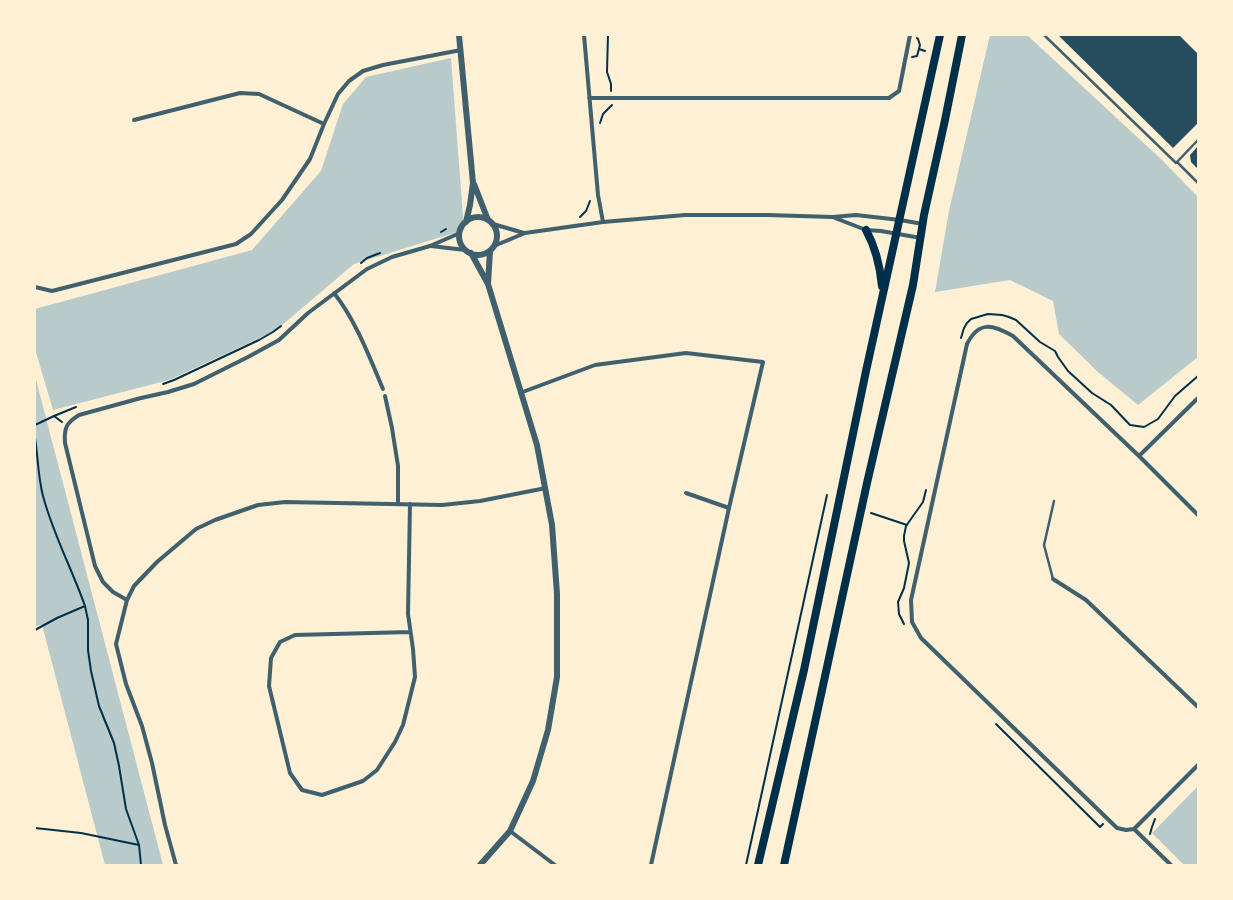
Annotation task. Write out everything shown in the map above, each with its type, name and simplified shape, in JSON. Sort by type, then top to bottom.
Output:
[{"type":"main road","points":[[758,865],[804,670],[850,447],[940,35]]},
{"type":"main road","points":[[784,865],[867,483],[913,285],[923,224],[962,35]]},
{"type":"main road","points":[[866,230],[876,250],[883,293]]},
{"type":"street","points":[[459,35],[473,183],[466,222]]},
{"type":"street","points":[[584,35],[598,195],[603,222]]},
{"type":"street","points":[[590,98],[889,98],[899,91],[910,35]]},
{"type":"street","points":[[35,287],[52,291],[236,244],[251,234],[282,200],[310,159],[338,94],[349,81],[363,71],[383,65],[460,50]]},
{"type":"street","points":[[134,120],[240,93],[259,94],[324,124]]},
{"type":"street","points":[[473,183],[490,222],[497,234],[497,239],[492,248],[488,284]]},
{"type":"street","points":[[430,246],[468,251],[481,255],[492,248],[525,233],[603,222],[685,215],[767,215],[833,218],[856,215],[923,224]]},
{"type":"street","points":[[480,865],[510,832],[533,781],[548,730],[557,677],[557,594],[552,525],[537,445],[488,284],[468,251],[462,245],[460,233],[466,222],[473,218],[480,217],[490,222],[525,233]]},
{"type":"street","points":[[833,218],[866,230],[921,238]]},
{"type":"street","points":[[127,600],[113,592],[103,582],[95,566],[66,443],[66,426],[72,419],[79,415],[194,384],[278,340],[308,313],[366,269],[392,257],[430,246],[460,233]]},
{"type":"street","points":[[334,293],[343,305],[354,325],[383,389]]},
{"type":"street","points":[[1198,515],[1139,456],[1013,336],[990,326],[979,328],[972,334],[967,344],[911,600],[912,622],[921,638],[1117,828],[1126,830],[1134,829],[1198,765]]},
{"type":"street","points":[[520,393],[595,365],[686,352],[763,362],[729,508],[651,865]]},
{"type":"street","points":[[385,396],[398,466],[398,504]]},
{"type":"street","points":[[1139,456],[1198,398]]},
{"type":"street","points":[[176,865],[142,726],[126,684],[116,644],[127,600],[134,586],[158,562],[196,529],[215,520],[258,505],[285,502],[442,505],[480,501],[546,488]]},
{"type":"street","points":[[686,493],[729,508]]},
{"type":"street","points":[[410,504],[408,614],[413,649],[415,678],[403,725],[395,742],[377,770],[363,781],[322,795],[302,790],[290,774],[269,686],[271,658],[280,642],[295,635],[410,632]]},
{"type":"street","points":[[1053,579],[1086,600],[1198,707]]},
{"type":"street","points":[[1134,829],[1171,865]]},
{"type":"street","points":[[510,832],[555,865]]},
{"type":"street","points":[[1163,865],[1167,861]]},
{"type":"lane","points":[[1044,35],[1198,183]]},
{"type":"lane","points":[[1177,162],[1198,140]]},
{"type":"lane","points":[[1053,579],[1044,545],[1054,500]]},
{"type":"path","points":[[600,124],[603,114],[612,105],[611,84],[607,72],[608,35]]},
{"type":"path","points":[[919,49],[925,51]]},
{"type":"path","points":[[577,218],[586,212],[592,196],[598,195]]},
{"type":"path","points":[[437,234],[446,229]]},
{"type":"path","points":[[361,263],[367,258],[386,250]]},
{"type":"path","points":[[960,342],[964,328],[971,319],[988,314],[1002,315],[1016,320],[1040,342],[1055,351],[1068,371],[1092,394],[1110,405],[1130,425],[1144,427],[1158,419],[1175,396],[1198,376]]},
{"type":"path","points":[[158,386],[259,340],[286,322]]},
{"type":"path","points":[[35,425],[79,406]]},
{"type":"path","points":[[54,416],[66,426]]},
{"type":"path","points":[[35,438],[43,496],[50,519],[85,606],[88,620],[88,650],[95,691],[114,743],[126,809],[139,845],[141,865]]},
{"type":"path","points":[[905,628],[899,614],[898,602],[904,588],[909,563],[904,536],[907,525],[923,502],[927,487]]},
{"type":"path","points":[[746,865],[827,494]]},
{"type":"path","points":[[871,513],[907,525]]},
{"type":"path","points":[[35,630],[57,618],[85,606]]},
{"type":"path","points":[[993,720],[1100,827],[1108,820]]},
{"type":"path","points":[[1152,839],[1150,834],[1155,819],[1159,814]]},
{"type":"path","points":[[35,828],[81,833],[139,845]]},
{"type":"shaded area","points":[[990,35],[1027,35],[1161,159],[1198,197],[1198,357],[1138,405],[1098,372],[1059,334],[1053,301],[1010,280],[935,292],[949,211]]},
{"type":"shaded area","points":[[451,58],[464,230],[354,264],[275,331],[169,380],[53,410],[35,349],[35,309],[252,250],[321,171],[343,104],[366,77]]},
{"type":"shaded area","points":[[35,376],[163,865],[105,865],[42,625],[35,626]]},
{"type":"shaded area","points":[[1198,786],[1198,865],[1184,865],[1152,833]]},
{"type":"building","points":[[1058,35],[1179,35],[1198,54],[1198,123],[1173,148]]},
{"type":"building","points":[[1198,146],[1198,169],[1191,162],[1190,155]]}]
